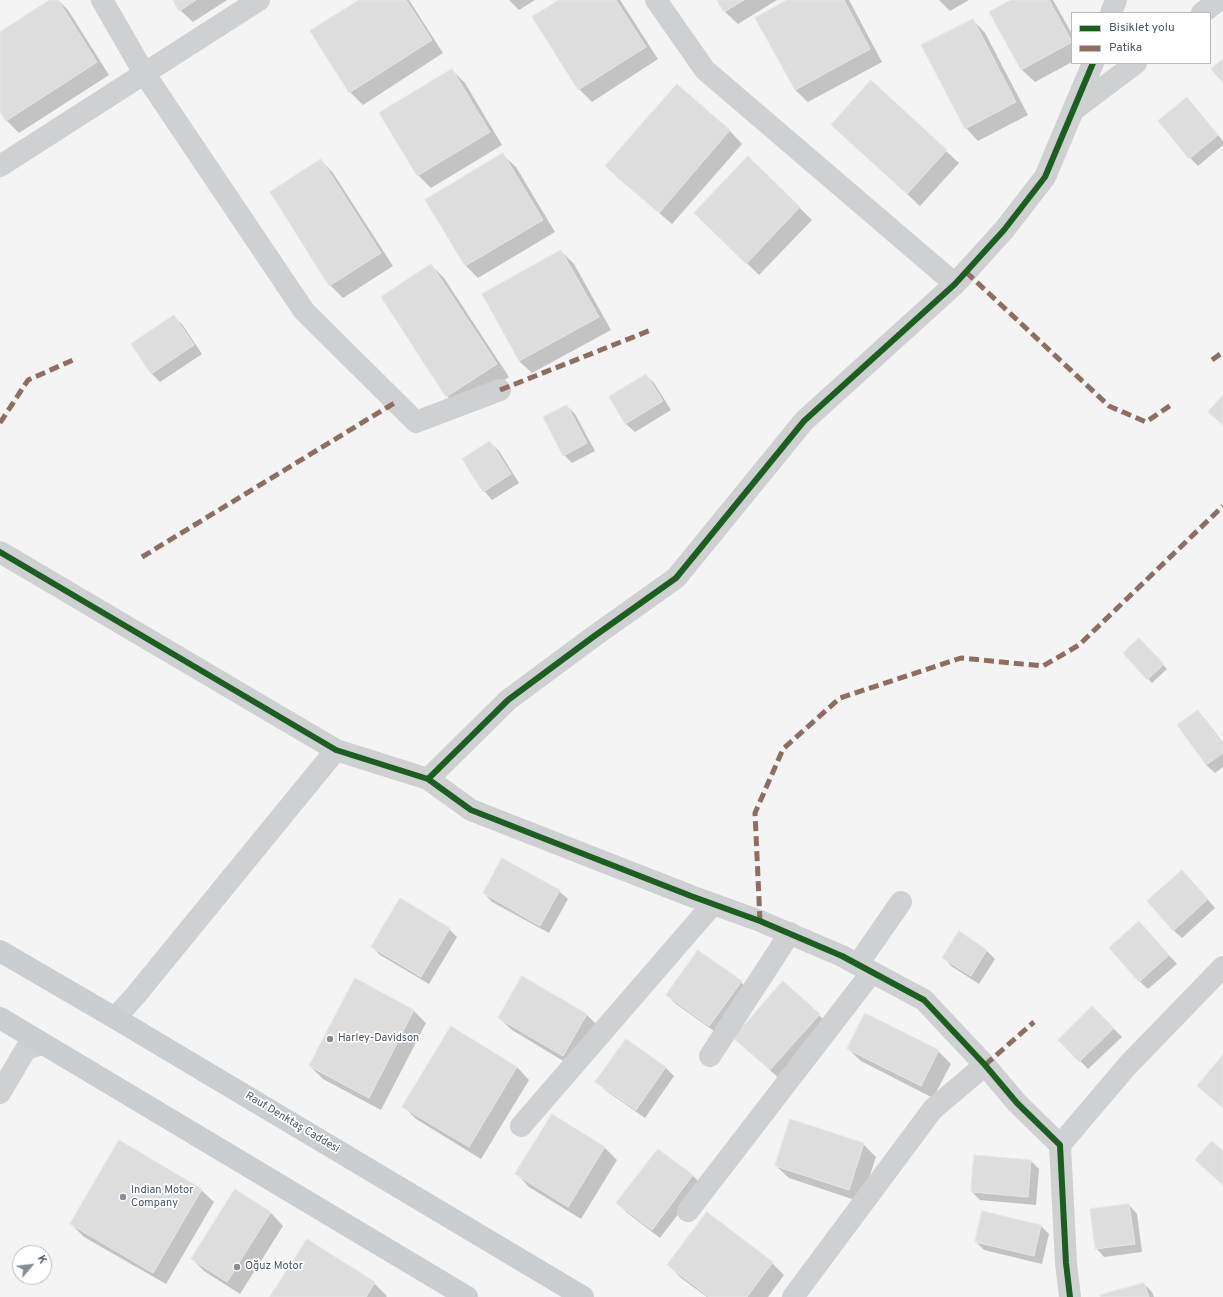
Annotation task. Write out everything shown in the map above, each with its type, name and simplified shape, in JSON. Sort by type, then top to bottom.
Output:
[{"type":"main road","name":"Rauf Denktaş Caddesi","points":[[0,951],[583,1297]]},
{"type":"main road","points":[[0,1018],[467,1297]]},
{"type":"street","points":[[102,0],[144,73],[304,311],[416,422],[500,390]]},
{"type":"street","points":[[0,166],[259,0]]},
{"type":"street","points":[[656,0],[705,70],[955,284]]},
{"type":"street","points":[[1111,12],[1116,0]]},
{"type":"street","points":[[1203,12],[1219,0]]},
{"type":"street","points":[[428,779],[508,700],[676,578],[804,421],[955,284],[1004,230],[1045,176],[1092,64]]},
{"type":"street","points":[[1073,111],[1135,64]]},
{"type":"street","points":[[0,552],[336,750],[428,779],[471,810],[790,933],[842,956],[924,1000],[985,1065],[1017,1103],[1060,1145],[1066,1263],[1070,1297]]},
{"type":"street","points":[[115,1018],[136,996],[336,750]]},
{"type":"street","points":[[688,1211],[865,968],[900,902]]},
{"type":"street","points":[[521,1126],[713,904]]},
{"type":"street","points":[[710,1056],[790,933]]},
{"type":"street","points":[[1060,1145],[1128,1066],[1223,967]]},
{"type":"street","points":[[0,1093],[26,1049],[42,1044]]},
{"type":"street","points":[[793,1297],[933,1110],[985,1065]]},
{"type":"building","points":[[50,0],[58,0],[97,62],[6,121],[0,112],[0,32]]},
{"type":"building","points":[[173,0],[196,0],[179,11]]},
{"type":"building","points":[[359,0],[406,0],[432,40],[349,93],[310,31]]},
{"type":"building","points":[[559,0],[616,0],[646,47],[578,90],[532,17]]},
{"type":"building","points":[[717,0],[744,0],[724,12]]},
{"type":"building","points":[[787,0],[844,0],[870,49],[795,90],[755,18]]},
{"type":"building","points":[[1011,0],[1049,0],[1071,43],[1021,70],[989,12]]},
{"type":"building","points":[[973,19],[1016,102],[965,129],[921,45]]},
{"type":"building","points":[[1223,59],[1223,83],[1211,69]]},
{"type":"building","points":[[452,69],[490,132],[417,176],[379,113]]},
{"type":"building","points":[[871,80],[947,150],[907,194],[831,125]]},
{"type":"building","points":[[677,84],[730,130],[659,213],[605,166]]},
{"type":"building","points":[[1187,97],[1218,135],[1189,159],[1158,121]]},
{"type":"building","points":[[503,153],[543,220],[465,266],[425,200]]},
{"type":"building","points":[[748,156],[800,207],[746,264],[694,213]]},
{"type":"building","points":[[321,159],[381,253],[329,286],[270,192]]},
{"type":"building","points":[[561,250],[599,317],[519,361],[482,294]]},
{"type":"building","points":[[431,264],[497,364],[446,397],[381,297]]},
{"type":"building","points":[[174,315],[194,345],[151,374],[131,344]]},
{"type":"building","points":[[646,374],[663,401],[625,424],[609,397]]},
{"type":"building","points":[[1223,395],[1223,425],[1208,412]]},
{"type":"building","points":[[567,405],[587,443],[563,456],[543,417]]},
{"type":"building","points":[[490,441],[511,474],[483,492],[462,459]]},
{"type":"building","points":[[1139,638],[1164,664],[1147,680],[1123,653]]},
{"type":"building","points":[[1198,710],[1223,745],[1223,753],[1206,765],[1177,725]]},
{"type":"building","points":[[502,858],[560,890],[540,926],[483,893]]},
{"type":"building","points":[[1182,870],[1208,899],[1173,931],[1147,901]]},
{"type":"building","points":[[400,898],[450,928],[421,977],[371,947]]},
{"type":"building","points":[[1139,921],[1169,955],[1139,982],[1109,948]]},
{"type":"building","points":[[959,931],[987,950],[971,976],[942,958]]},
{"type":"building","points":[[698,950],[742,981],[709,1026],[666,995]]},
{"type":"building","points":[[522,976],[587,1014],[563,1056],[498,1018]]},
{"type":"building","points":[[355,978],[414,1010],[369,1098],[309,1066]]},
{"type":"building","points":[[783,981],[820,1014],[770,1070],[733,1038]]},
{"type":"building","points":[[1092,1006],[1114,1028],[1079,1062],[1058,1040]]},
{"type":"building","points":[[865,1013],[939,1050],[921,1086],[847,1049]]},
{"type":"building","points":[[451,1026],[517,1067],[469,1147],[402,1107]]},
{"type":"building","points":[[626,1039],[666,1067],[636,1110],[595,1082]]},
{"type":"building","points":[[1223,1055],[1223,1108],[1197,1086]]},
{"type":"building","points":[[552,1114],[605,1147],[568,1207],[515,1174]]},
{"type":"building","points":[[790,1119],[864,1143],[849,1190],[775,1166]]},
{"type":"building","points":[[119,1140],[202,1189],[153,1273],[70,1224]]},
{"type":"building","points":[[1212,1141],[1223,1151],[1223,1185],[1195,1160]]},
{"type":"building","points":[[658,1149],[693,1175],[652,1230],[616,1203]]},
{"type":"building","points":[[974,1155],[1031,1160],[1028,1197],[971,1192]]},
{"type":"building","points":[[235,1189],[271,1212],[227,1282],[191,1259]]},
{"type":"building","points":[[1129,1204],[1135,1244],[1095,1249],[1090,1209]]},
{"type":"building","points":[[982,1211],[1041,1225],[1034,1256],[975,1242]]},
{"type":"building","points":[[707,1212],[773,1262],[747,1297],[709,1297],[667,1265]]},
{"type":"building","points":[[307,1239],[375,1282],[366,1297],[270,1297]]},
{"type":"building","points":[[1144,1283],[1149,1297],[1101,1297],[1100,1295]]},
{"type":"marked path","points":[[966,272],[1109,406],[1146,422],[1171,405]]},
{"type":"marked path","points":[[500,390],[651,330]]},
{"type":"marked path","points":[[1212,360],[1223,352]]},
{"type":"marked path","points":[[0,423],[28,380],[73,360]]},
{"type":"marked path","points":[[142,557],[396,402]]},
{"type":"marked path","points":[[760,921],[755,813],[783,749],[840,698],[961,658],[1043,666],[1079,645],[1223,506]]},
{"type":"marked path","points":[[985,1065],[1034,1022]]},
{"type":"cycle path","points":[[428,779],[508,700],[676,578],[804,421],[955,284],[1004,230],[1045,177],[1093,64]]},
{"type":"cycle path","points":[[0,552],[336,750],[428,779],[471,810],[691,896],[760,921],[842,956],[924,1000],[985,1065],[1017,1103],[1060,1145],[1066,1263],[1070,1297]]},
{"type":"place","name":"Harley-Davidson","points":[[330,1039]]},
{"type":"place","name":"Indian Motor Company","points":[[123,1197]]},
{"type":"place","name":"Oğuz Motor","points":[[237,1267]]}]
